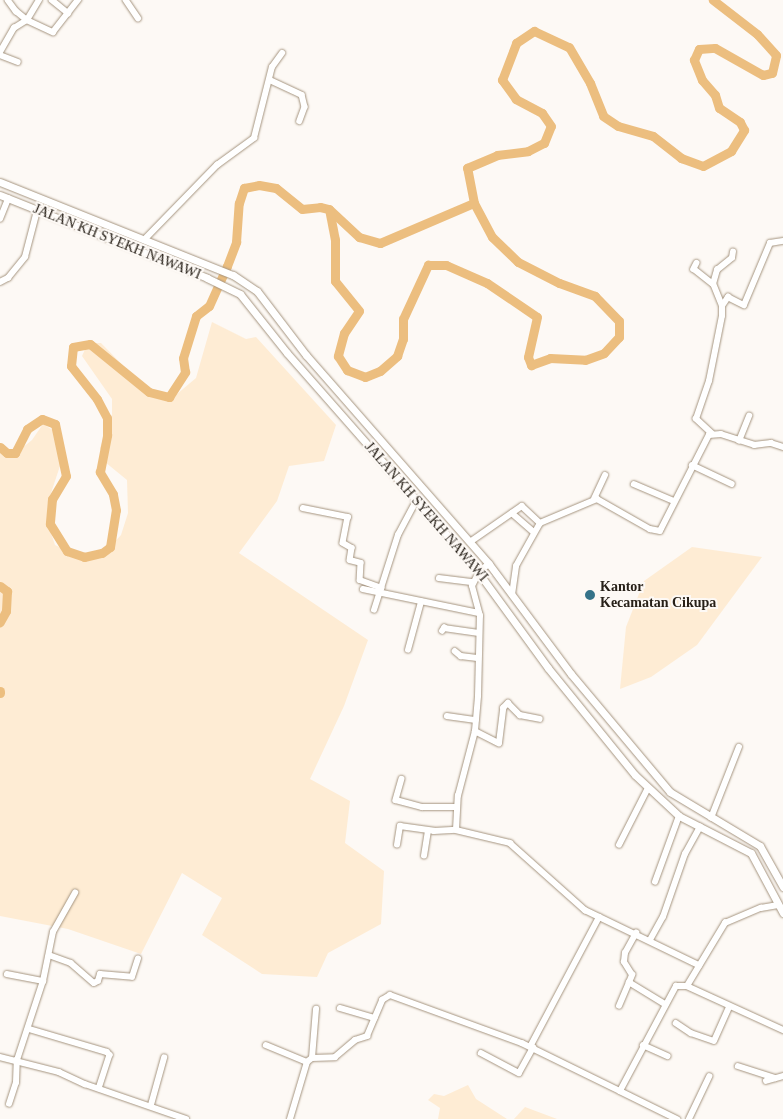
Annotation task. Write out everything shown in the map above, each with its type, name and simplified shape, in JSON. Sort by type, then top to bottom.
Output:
[{"type":"main road","name":"JALAN KH SYEKH NAWAWI","points":[[0,182],[146,238],[233,274],[257,291],[306,355],[489,564],[571,674],[670,792],[760,846],[783,887]]},
{"type":"main road","name":"JALAN KH SYEKH NAWAWI","points":[[0,195],[207,278],[227,287],[251,305],[286,353],[479,572],[548,668],[648,788],[679,816],[751,853],[783,913]]},
{"type":"street","points":[[8,0],[16,11],[27,20],[53,32],[78,0]]},
{"type":"street","points":[[18,62],[0,54],[14,28],[27,20],[39,0]]},
{"type":"street","points":[[52,0],[68,13]]},
{"type":"street","points":[[126,0],[138,18]]},
{"type":"street","points":[[146,238],[217,165],[254,138],[272,67],[282,53]]},
{"type":"street","points":[[270,80],[302,95],[305,107],[300,121]]},
{"type":"street","points":[[0,219],[8,199]]},
{"type":"street","points":[[0,282],[8,278],[25,257],[37,211]]},
{"type":"street","points":[[783,241],[770,243],[744,305],[728,297],[722,306],[711,375],[696,419],[712,434],[739,441],[783,447]]},
{"type":"street","points":[[713,284],[717,270],[732,258],[733,252]]},
{"type":"street","points":[[697,263],[694,269],[713,284],[722,306]]},
{"type":"street","points":[[739,441],[749,416]]},
{"type":"street","points":[[512,595],[516,566],[533,531],[540,522],[594,499],[602,500],[655,531],[663,527],[692,465],[712,434]]},
{"type":"street","points":[[692,465],[732,484]]},
{"type":"street","points":[[594,499],[605,475]]},
{"type":"street","points":[[634,484],[674,501]]},
{"type":"street","points":[[374,610],[398,536],[416,501]]},
{"type":"street","points":[[470,542],[522,506],[540,522]]},
{"type":"street","points":[[303,508],[348,517],[343,543],[352,548],[350,560],[361,562],[360,580],[382,590],[421,602],[479,613]]},
{"type":"street","points":[[512,513],[533,531]]},
{"type":"street","points":[[456,830],[457,807],[476,720],[479,613],[472,594],[473,582],[479,572],[489,564]]},
{"type":"street","points":[[439,578],[473,582]]},
{"type":"street","points":[[363,589],[382,590]]},
{"type":"street","points":[[408,650],[421,602]]},
{"type":"street","points":[[442,631],[444,628],[479,633]]},
{"type":"street","points":[[455,651],[461,656],[477,658]]},
{"type":"street","points":[[475,731],[499,743],[503,708],[508,703],[520,715],[540,720]]},
{"type":"street","points":[[447,716],[476,720]]},
{"type":"street","points":[[711,818],[739,746]]},
{"type":"street","points":[[402,779],[396,800],[422,807],[457,807]]},
{"type":"street","points":[[619,845],[648,788]]},
{"type":"street","points":[[655,882],[679,816]]},
{"type":"street","points":[[397,845],[400,826],[428,831],[456,830],[510,843],[552,878],[575,903],[599,917],[699,964]]},
{"type":"street","points":[[650,940],[663,917],[685,854],[700,827]]},
{"type":"street","points":[[424,856],[428,831]]},
{"type":"street","points":[[9,1104],[16,1083],[17,1060],[29,1029],[43,982],[57,919],[69,906],[75,893]]},
{"type":"street","points":[[687,986],[719,931],[732,918],[778,905]]},
{"type":"street","points":[[481,1054],[519,1073],[599,917]]},
{"type":"street","points":[[619,1006],[630,982],[632,970],[624,958],[636,933]]},
{"type":"street","points":[[49,955],[71,963],[94,983],[98,981],[100,974],[132,977],[138,959]]},
{"type":"street","points":[[7,974],[43,982]]},
{"type":"street","points":[[630,982],[665,1004]]},
{"type":"street","points":[[620,1091],[676,986],[687,986],[729,1008],[783,1030]]},
{"type":"street","points":[[266,1044],[310,1060],[335,1057],[355,1040],[367,1036],[382,1000],[390,995],[532,1047],[677,1119]]},
{"type":"street","points":[[340,1008],[375,1018]]},
{"type":"street","points":[[676,1024],[714,1041],[729,1008]]},
{"type":"street","points":[[290,1119],[310,1060],[316,1010]]},
{"type":"street","points":[[29,1029],[107,1052],[110,1055],[99,1088]]},
{"type":"street","points":[[643,1045],[668,1056]]},
{"type":"street","points":[[0,1057],[60,1072],[186,1119]]},
{"type":"street","points":[[151,1106],[164,1058]]},
{"type":"street","points":[[738,1066],[775,1078]]},
{"type":"street","points":[[766,1081],[783,1076]]},
{"type":"street","points":[[689,1119],[709,1077]]},
{"type":"shaded area","points":[[212,322],[246,339],[256,337],[336,425],[324,461],[289,466],[277,501],[239,553],[368,640],[344,706],[310,779],[350,801],[345,843],[384,871],[381,924],[328,953],[317,977],[262,974],[202,935],[222,898],[182,873],[141,954],[68,929],[0,916],[0,449],[8,454],[17,452],[32,440],[43,424],[56,432],[61,463],[48,502],[47,521],[55,545],[72,553],[93,555],[107,550],[121,535],[128,513],[127,480],[105,462],[100,448],[112,416],[112,399],[82,356],[88,343],[101,343],[146,389],[162,398],[177,394],[196,378]]},
{"type":"shaded area","points":[[692,547],[762,557],[697,645],[651,677],[620,689],[626,627],[644,581]]},
{"type":"shaded area","points":[[468,1085],[476,1099],[507,1119],[438,1119],[440,1108],[428,1100],[434,1094],[444,1096]]},
{"type":"shaded area","points":[[525,1107],[557,1119],[514,1119]]},
{"type":"waterway","points":[[0,447],[7,453],[15,453],[27,429],[42,419],[55,424],[66,476],[52,499],[50,524],[67,551],[84,557],[102,553],[110,547],[116,510],[113,494],[100,472],[107,435],[107,418],[97,399],[71,366],[73,347],[90,344],[149,392],[169,397],[185,372],[183,358],[196,316],[209,306],[236,242],[239,203],[244,188],[259,185],[276,188],[302,209],[320,207],[329,209],[335,240],[335,281],[359,311],[344,333],[338,356],[347,370],[365,377],[380,371],[397,356],[403,339],[403,319],[428,265],[446,265],[487,283],[537,317],[528,357],[531,365],[550,358],[585,360],[604,353],[619,337],[619,321],[595,296],[559,283],[518,262],[492,237],[474,203],[467,168],[497,155],[528,151],[544,143],[551,126],[542,113],[516,99],[502,80],[516,43],[534,31],[569,47],[590,83],[603,116],[618,126],[653,136],[681,158],[703,166],[731,151],[744,130],[740,122],[719,108],[715,95],[702,80],[694,60],[699,49],[715,48],[763,75],[772,73],[776,55],[757,34],[713,0]]},
{"type":"waterway","points":[[330,210],[359,237],[380,243],[474,203]]},
{"type":"waterway","points":[[0,586],[7,591],[6,611],[0,622]]},
{"type":"place","name":"Kantor Kecamatan Cikupa","points":[[590,595]]}]
